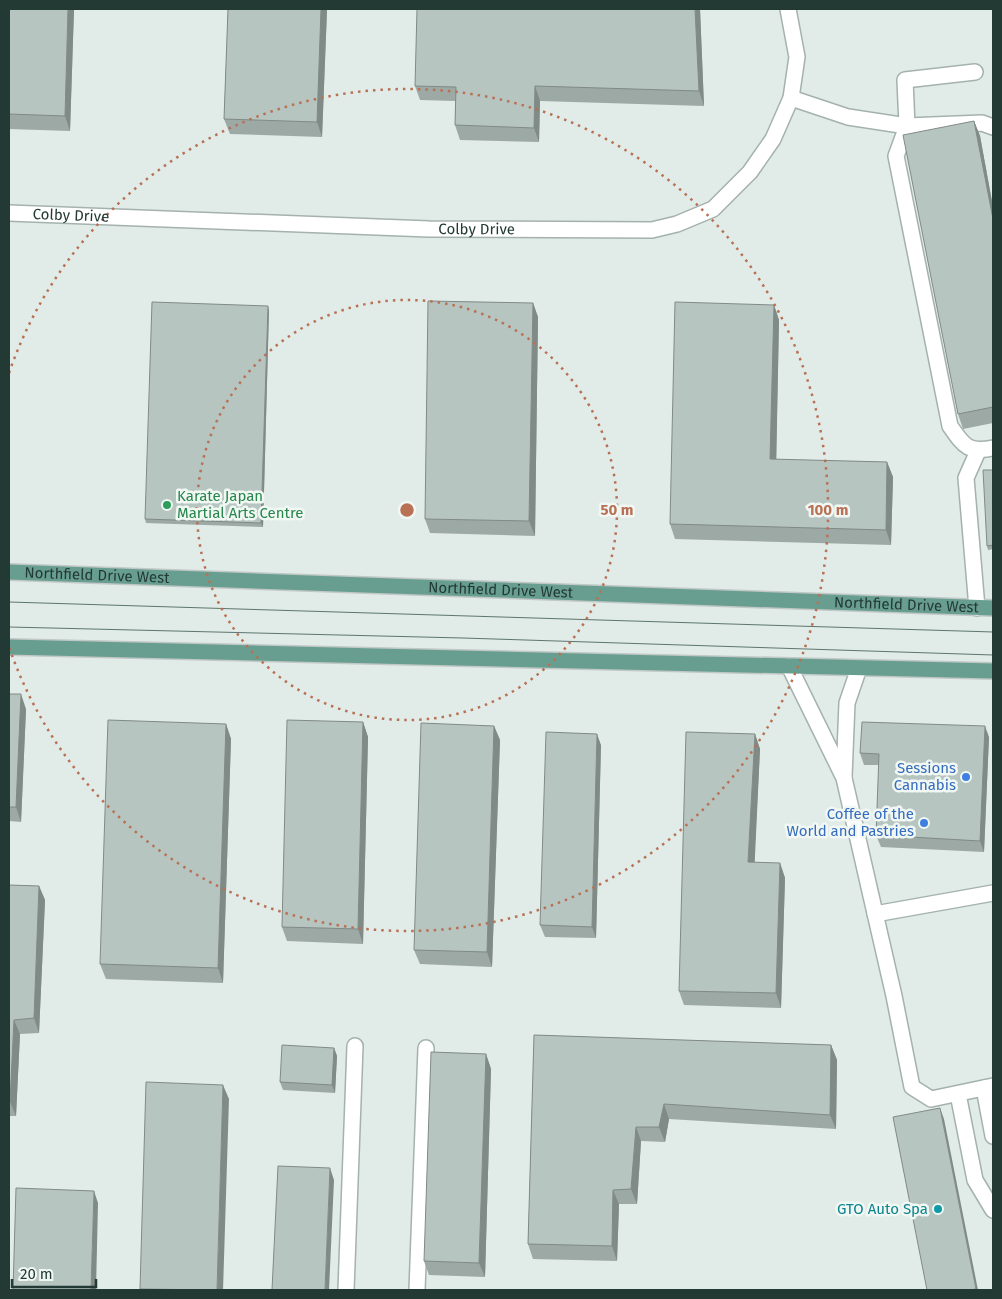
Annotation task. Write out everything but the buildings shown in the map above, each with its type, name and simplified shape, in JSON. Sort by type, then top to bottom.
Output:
[{"type":"main road","name":"Northfield Drive West","points":[[9,572],[993,608]]},
{"type":"main road","points":[[9,647],[993,671]]},
{"type":"street","name":"Colby Drive","points":[[9,213],[429,229],[652,230],[676,224],[713,209],[750,172],[773,140],[791,98],[798,57],[788,9]]},
{"type":"street","points":[[975,72],[905,80],[907,126],[896,156],[950,426],[963,445],[978,451],[993,448]]},
{"type":"street","points":[[791,98],[848,117],[907,126],[982,123],[993,127]]},
{"type":"street","points":[[977,608],[966,478],[978,451]]},
{"type":"street","points":[[788,666],[844,778],[912,1086],[931,1099],[989,1087],[993,1136]]},
{"type":"street","points":[[844,778],[847,703],[859,668]]},
{"type":"street","points":[[875,914],[993,893]]},
{"type":"street","points":[[346,1290],[355,1046]]},
{"type":"street","points":[[417,1290],[426,1048]]},
{"type":"street","points":[[958,1094],[975,1180],[993,1210]]},
{"type":"tram line","points":[[9,602],[993,632]]},
{"type":"tram line","points":[[9,627],[463,638],[993,655]]},
{"type":"place","name":"Karate Japan Martial Arts Centre","points":[[167,505]]},
{"type":"place","name":"Sessions Cannabis","points":[[966,777]]},
{"type":"place","name":"Coffee of the World and Pastries","points":[[924,823]]},
{"type":"place","name":"GTO Auto Spa","points":[[938,1209]]}]
